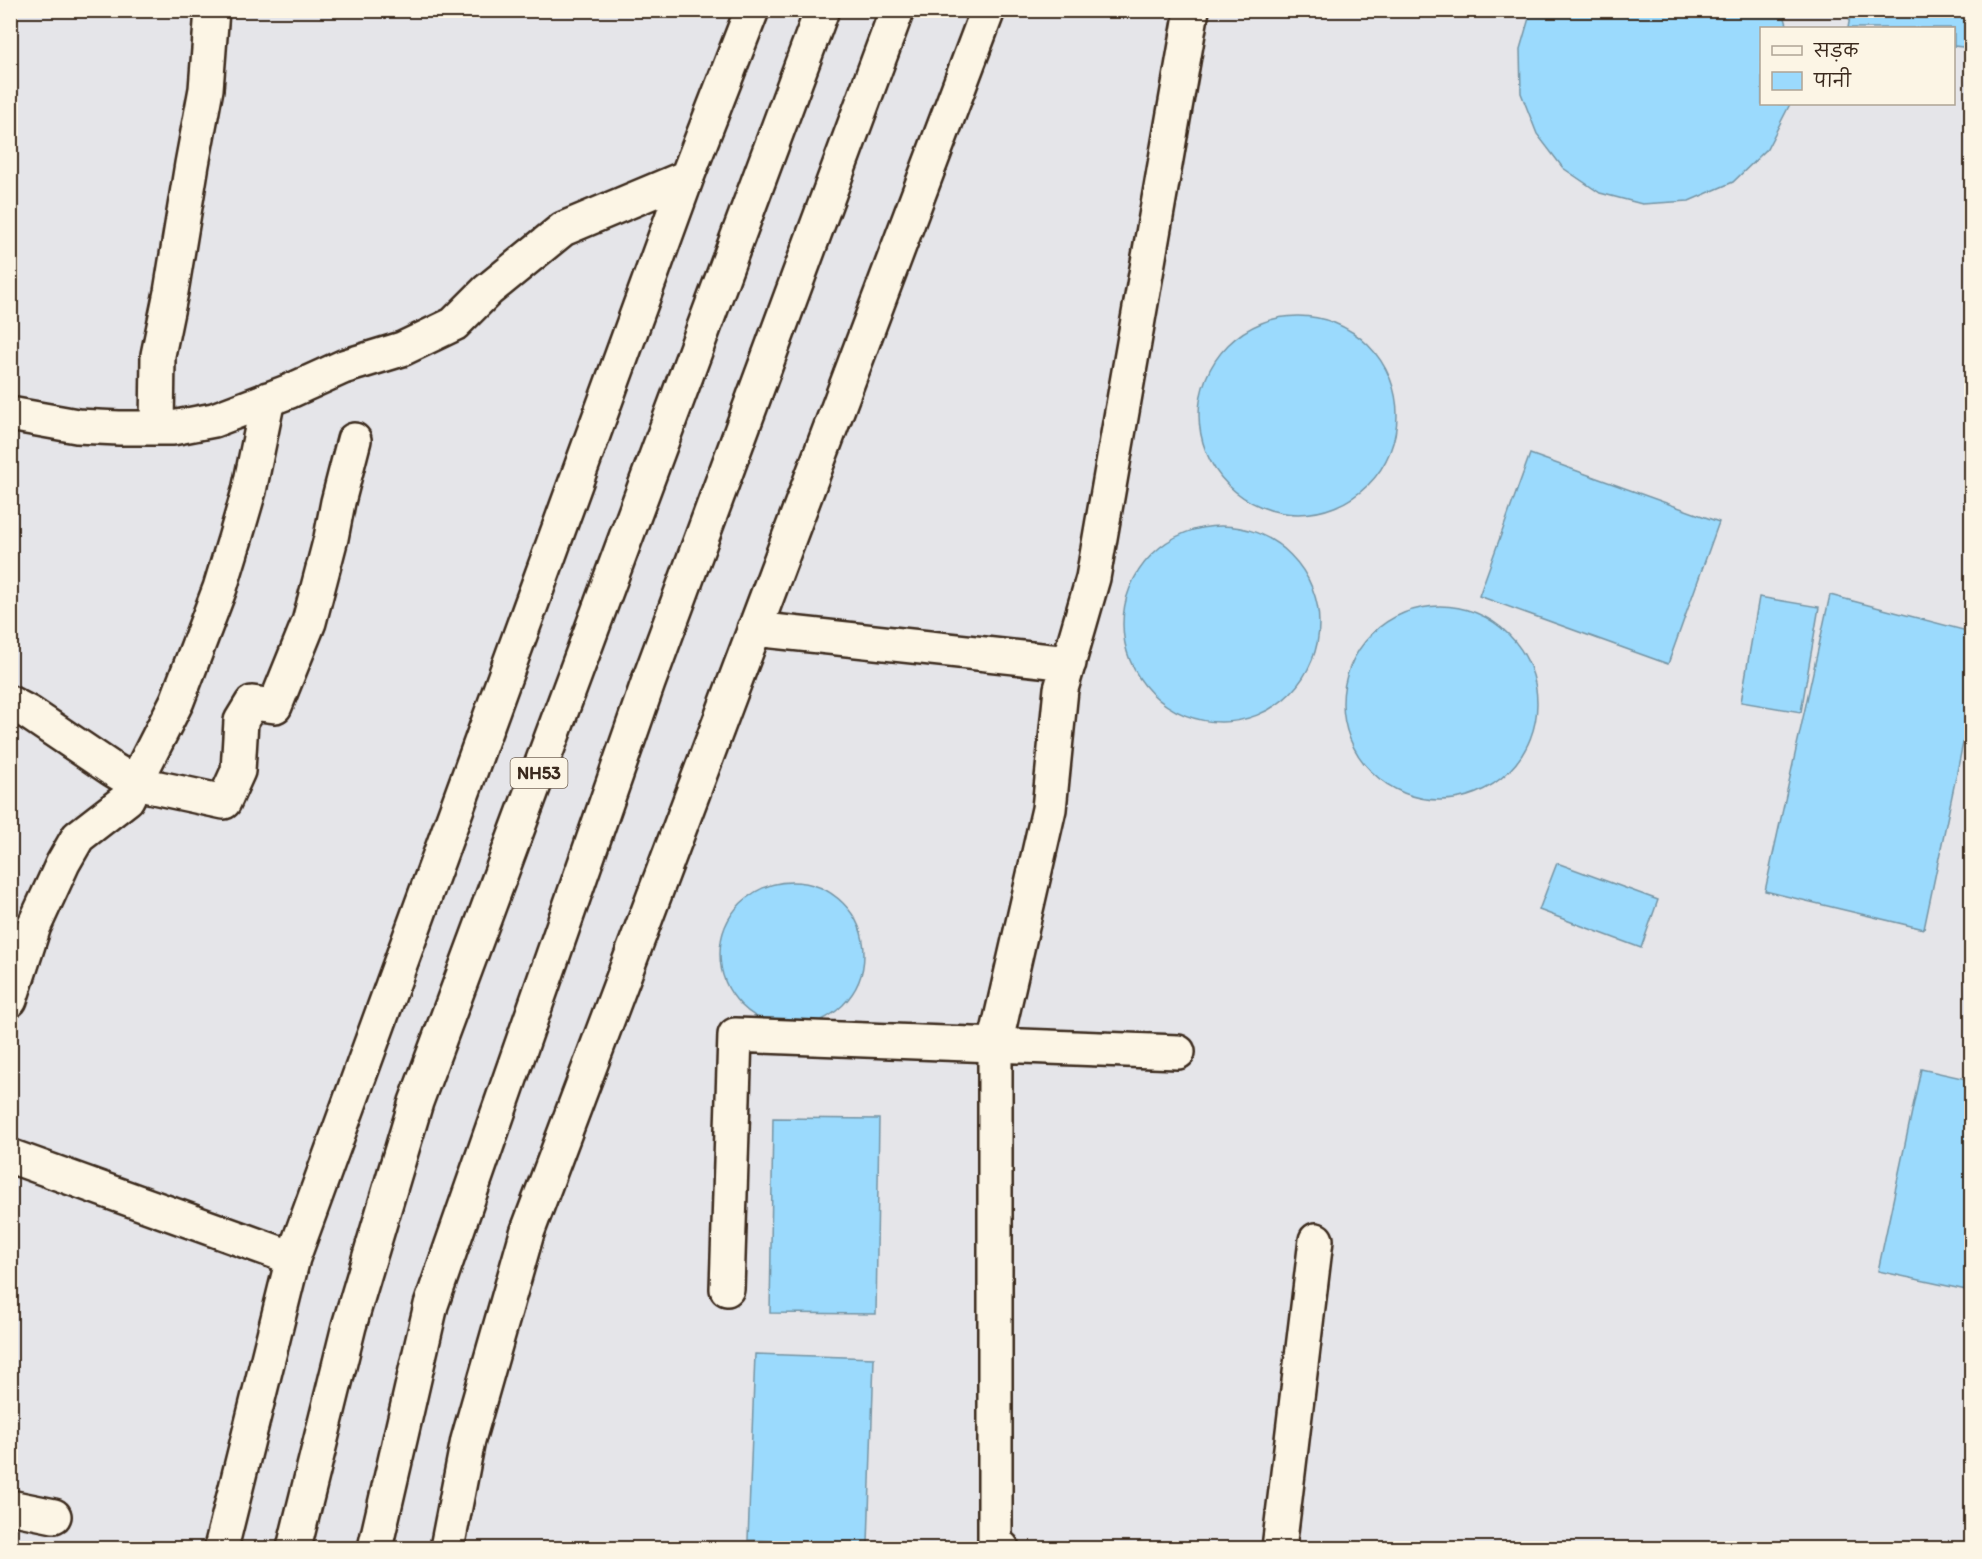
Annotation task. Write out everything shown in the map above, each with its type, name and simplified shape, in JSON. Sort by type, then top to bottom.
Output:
[{"type":"main road","points":[[221,1548],[293,1258],[687,177],[752,10]]},
{"type":"main road","name":"NH53","points":[[294,1548],[349,1326],[416,1102],[822,10]]},
{"type":"main road","points":[[375,1548],[431,1305],[648,683],[897,10]]},
{"type":"main road","points":[[447,1548],[468,1440],[527,1233],[988,10]]},
{"type":"main road","points":[[1002,1548],[995,1546],[995,1045],[1049,809],[1062,689],[1093,578],[1192,10]]},
{"type":"main road","points":[[157,428],[158,355],[206,88],[210,11]]},
{"type":"main road","points":[[10,414],[77,426],[172,428],[214,420],[343,367],[402,349],[454,324],[488,290],[563,229],[687,177]]},
{"type":"main road","points":[[10,1000],[34,926],[63,863],[78,837],[127,799],[177,701],[220,588],[249,491],[268,399]]},
{"type":"main road","points":[[10,703],[29,712],[135,783],[224,802],[238,771],[241,721],[252,703],[275,706],[309,622],[332,538],[338,502],[354,440]]},
{"type":"main road","points":[[754,629],[1069,663]]},
{"type":"main road","points":[[727,1289],[735,1035],[1178,1052]]},
{"type":"main road","points":[[10,1156],[293,1258]]},
{"type":"main road","points":[[1279,1548],[1316,1240]]},
{"type":"main road","points":[[10,1507],[54,1516]]},
{"type":"water","points":[[1531,11],[1783,11],[1788,27],[1760,27],[1760,105],[1789,105],[1767,149],[1733,182],[1689,201],[1642,204],[1600,193],[1563,168],[1537,134],[1521,93],[1520,49]]},
{"type":"water","points":[[1851,11],[1971,11],[1971,48],[1955,46],[1955,27],[1848,27]]},
{"type":"water","points":[[1288,316],[1308,316],[1327,320],[1345,328],[1361,338],[1375,352],[1393,386],[1397,415],[1393,444],[1385,462],[1375,478],[1361,492],[1327,510],[1308,514],[1288,514],[1269,510],[1251,502],[1235,492],[1221,478],[1203,444],[1199,425],[1199,405],[1203,386],[1211,368],[1221,352],[1235,338],[1269,320]]},
{"type":"water","points":[[1530,454],[1719,522],[1668,664],[1479,596]]},
{"type":"water","points":[[1221,526],[1240,528],[1258,534],[1275,543],[1290,555],[1302,570],[1311,587],[1317,605],[1319,624],[1317,643],[1311,661],[1302,678],[1290,693],[1275,705],[1258,714],[1240,720],[1221,722],[1202,720],[1184,714],[1167,705],[1152,693],[1140,678],[1131,661],[1125,643],[1123,624],[1125,605],[1131,587],[1140,570],[1152,555],[1167,543],[1184,534],[1202,528]]},
{"type":"water","points":[[1830,595],[1971,632],[1971,705],[1924,929],[1765,891]]},
{"type":"water","points":[[1759,597],[1819,607],[1801,712],[1741,702]]},
{"type":"water","points":[[1450,606],[1486,617],[1509,634],[1521,649],[1530,666],[1536,684],[1536,722],[1530,740],[1521,757],[1509,772],[1494,784],[1477,793],[1459,799],[1430,800],[1394,789],[1365,765],[1354,749],[1344,722],[1343,693],[1354,657],[1378,628],[1394,617],[1421,607]]},
{"type":"water","points":[[1557,863],[1658,900],[1641,948],[1539,910]]},
{"type":"water","points":[[792,882],[819,888],[843,903],[858,927],[864,954],[858,981],[843,1005],[819,1020],[792,1026],[765,1020],[741,1005],[726,981],[720,954],[726,927],[741,903],[765,888]]},
{"type":"water","points":[[1921,1069],[1971,1080],[1971,1291],[1878,1271]]},
{"type":"water","points":[[773,1118],[879,1119],[876,1314],[770,1313]]},
{"type":"water","points":[[755,1354],[874,1358],[868,1544],[748,1540]]}]
